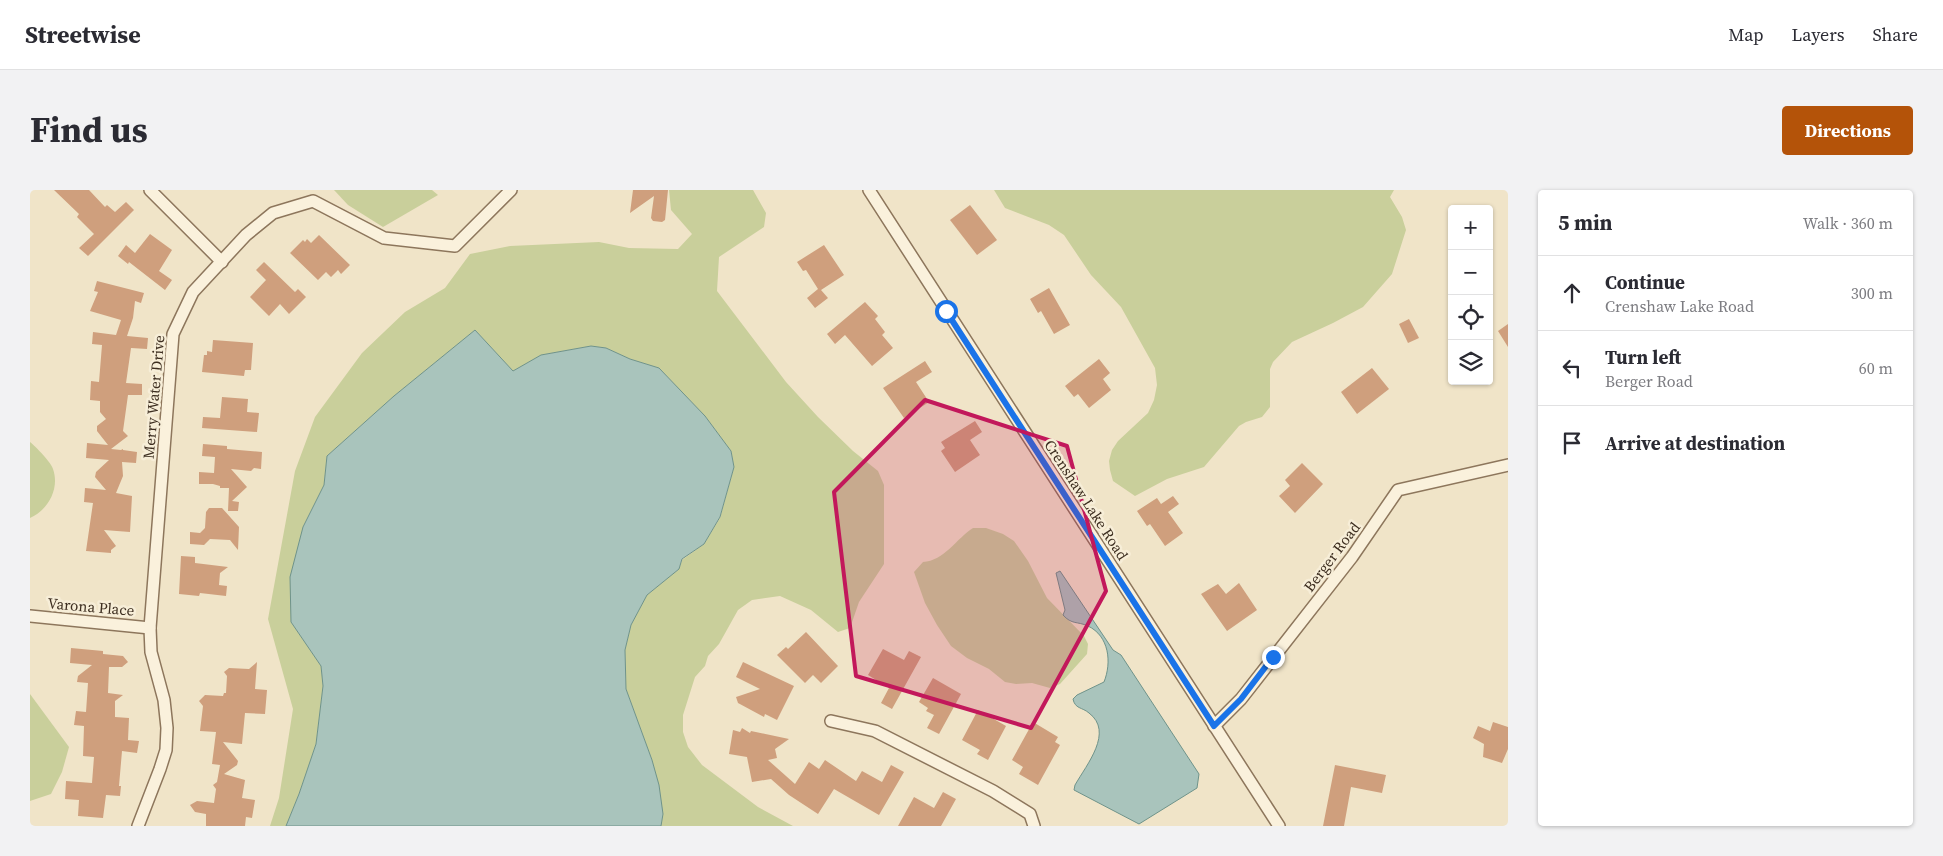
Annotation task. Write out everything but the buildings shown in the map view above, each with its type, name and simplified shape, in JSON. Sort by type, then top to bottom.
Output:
[{"type":"street","points":[[150,190],[222,262]]},
{"type":"street","name":"Merry Water Drive","points":[[138,826],[166,750],[167,728],[164,700],[151,652],[150,628],[173,334],[194,292],[246,235],[273,213],[313,201],[384,238],[455,246],[510,190]]},
{"type":"street","name":"Crenshaw Lake Road","points":[[868,190],[1279,826]]},
{"type":"street","name":"Berger Road","points":[[1214,726],[1241,699],[1346,564],[1398,490],[1508,465]]},
{"type":"street","name":"Varona Place","points":[[30,616],[150,628]]},
{"type":"street","points":[[831,721],[875,731],[993,791],[1030,814],[1034,826]]},
{"type":"highlighted area","points":[[925,400],[1067,446],[1106,591],[1031,728],[856,676],[834,492]]},
{"type":"green space","points":[[334,190],[432,190],[438,195],[383,227],[348,205]]},
{"type":"green space","points":[[669,190],[753,190],[766,213],[764,227],[719,257],[717,291],[786,382],[853,451],[878,471],[884,485],[884,564],[859,602],[850,628],[838,632],[811,610],[780,596],[752,600],[738,610],[719,644],[708,656],[705,666],[695,677],[683,715],[683,732],[688,747],[702,765],[758,807],[793,826],[661,826],[663,814],[652,760],[626,689],[625,650],[631,625],[647,595],[679,569],[682,560],[704,544],[720,518],[734,467],[731,451],[705,416],[659,368],[630,359],[606,348],[591,346],[541,355],[513,371],[475,330],[394,396],[327,456],[324,485],[303,527],[291,622],[321,666],[323,686],[316,744],[286,826],[270,826],[279,798],[293,709],[268,619],[295,471],[315,417],[362,353],[405,312],[445,288],[470,254],[510,246],[599,242],[629,248],[678,249],[692,234],[671,210]]},
{"type":"green space","points":[[994,190],[1394,190],[1390,197],[1402,217],[1406,230],[1392,274],[1363,307],[1292,342],[1273,362],[1270,369],[1270,407],[1262,417],[1239,426],[1204,467],[1167,479],[1135,496],[1113,481],[1109,461],[1112,450],[1118,441],[1148,413],[1154,400],[1157,385],[1155,368],[1121,307],[1091,275],[1064,235],[1049,225],[1005,208]]},
{"type":"green space","points":[[30,442],[52,466],[55,484],[54,491],[47,504],[30,518]]},
{"type":"green space","points":[[973,528],[986,528],[1003,534],[1014,541],[1028,561],[1047,598],[1084,636],[1088,644],[1087,654],[1060,684],[1050,688],[1032,683],[1016,684],[1005,682],[989,669],[967,658],[951,646],[937,625],[925,603],[914,572],[923,562],[931,561],[944,553]]},
{"type":"green space","points":[[30,694],[69,747],[62,772],[51,794],[30,801]]},
{"type":"water","points":[[475,330],[513,371],[541,355],[591,346],[606,348],[630,359],[659,368],[705,416],[731,451],[734,467],[720,517],[704,544],[682,559],[679,569],[647,595],[631,625],[625,650],[626,689],[652,760],[659,785],[663,814],[661,826],[286,826],[316,744],[323,686],[321,666],[291,622],[290,577],[303,527],[324,485],[327,456],[394,396]]},
{"type":"water","points":[[1060,571],[1113,650],[1121,655],[1199,774],[1197,788],[1139,824],[1074,790],[1096,748],[1099,739],[1099,729],[1096,721],[1089,713],[1077,706],[1073,699],[1077,695],[1104,682],[1108,658],[1104,643],[1095,630],[1072,622],[1063,615],[1065,610],[1056,573]]},
{"type":"route","points":[[946,311],[1214,726],[1241,699],[1273,657]]}]
